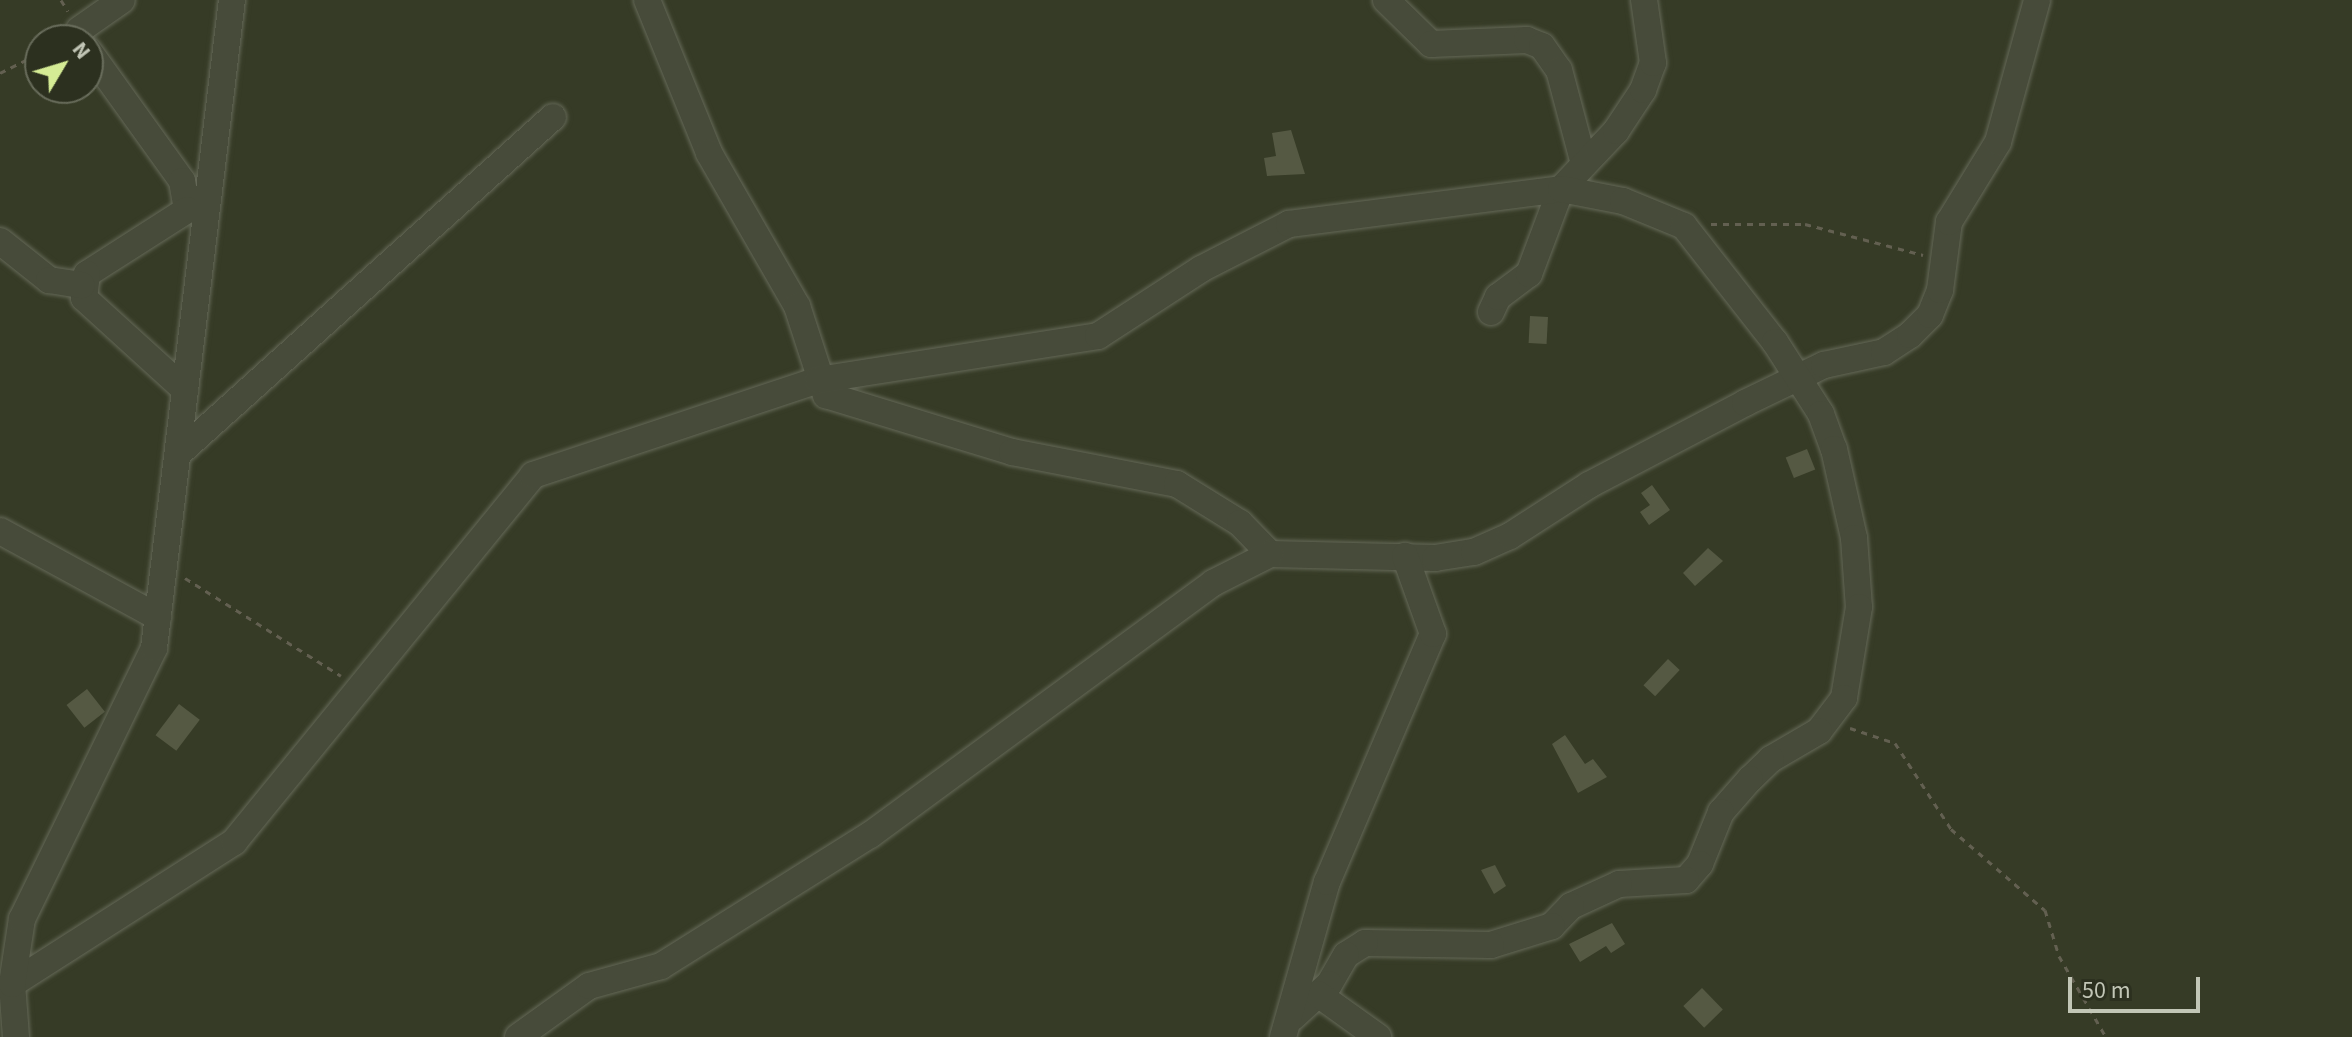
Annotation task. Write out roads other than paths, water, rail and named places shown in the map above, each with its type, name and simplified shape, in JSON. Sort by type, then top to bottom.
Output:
[{"type":"street","points":[[96,24],[122,0]]},
{"type":"street","points":[[16,1037],[12,984],[22,919],[154,648],[232,0]]},
{"type":"street","points":[[647,0],[709,153],[797,306],[818,380],[826,395],[1012,452],[1177,484],[1240,523],[1270,554]]},
{"type":"street","points":[[1386,0],[1431,44],[1527,40],[1542,46],[1559,70],[1584,164]]},
{"type":"street","points":[[1491,312],[1498,297],[1529,274],[1561,189],[1616,131],[1653,63],[1644,0]]},
{"type":"street","points":[[518,1037],[589,986],[661,966],[870,835],[1213,583],[1270,554],[1405,556],[1474,552],[1510,536],[1589,485],[1796,378],[1884,352],[1910,335],[1930,315],[1949,222],[1998,142],[2037,0]]},
{"type":"street","points":[[104,69],[182,181],[187,210],[87,274],[82,285],[84,298],[185,390]]},
{"type":"street","points":[[178,454],[553,117]]},
{"type":"street","points":[[12,984],[234,842],[366,686],[533,475],[818,380],[1098,336],[1201,269],[1289,224],[1561,189],[1623,201],[1684,226],[1703,243],[1821,414],[1854,538],[1858,623],[1844,698],[1832,719],[1750,779],[1721,812],[1700,864],[1686,880],[1606,889],[1571,906],[1552,926],[1491,945],[1365,943],[1346,955],[1318,994],[1288,1027]]},
{"type":"street","points":[[0,241],[49,280],[82,285]]},
{"type":"street","points":[[0,531],[158,617]]},
{"type":"street","points":[[1288,1027],[1298,974],[1327,882],[1433,634],[1405,556]]},
{"type":"street","points":[[1318,994],[1378,1037]]}]
